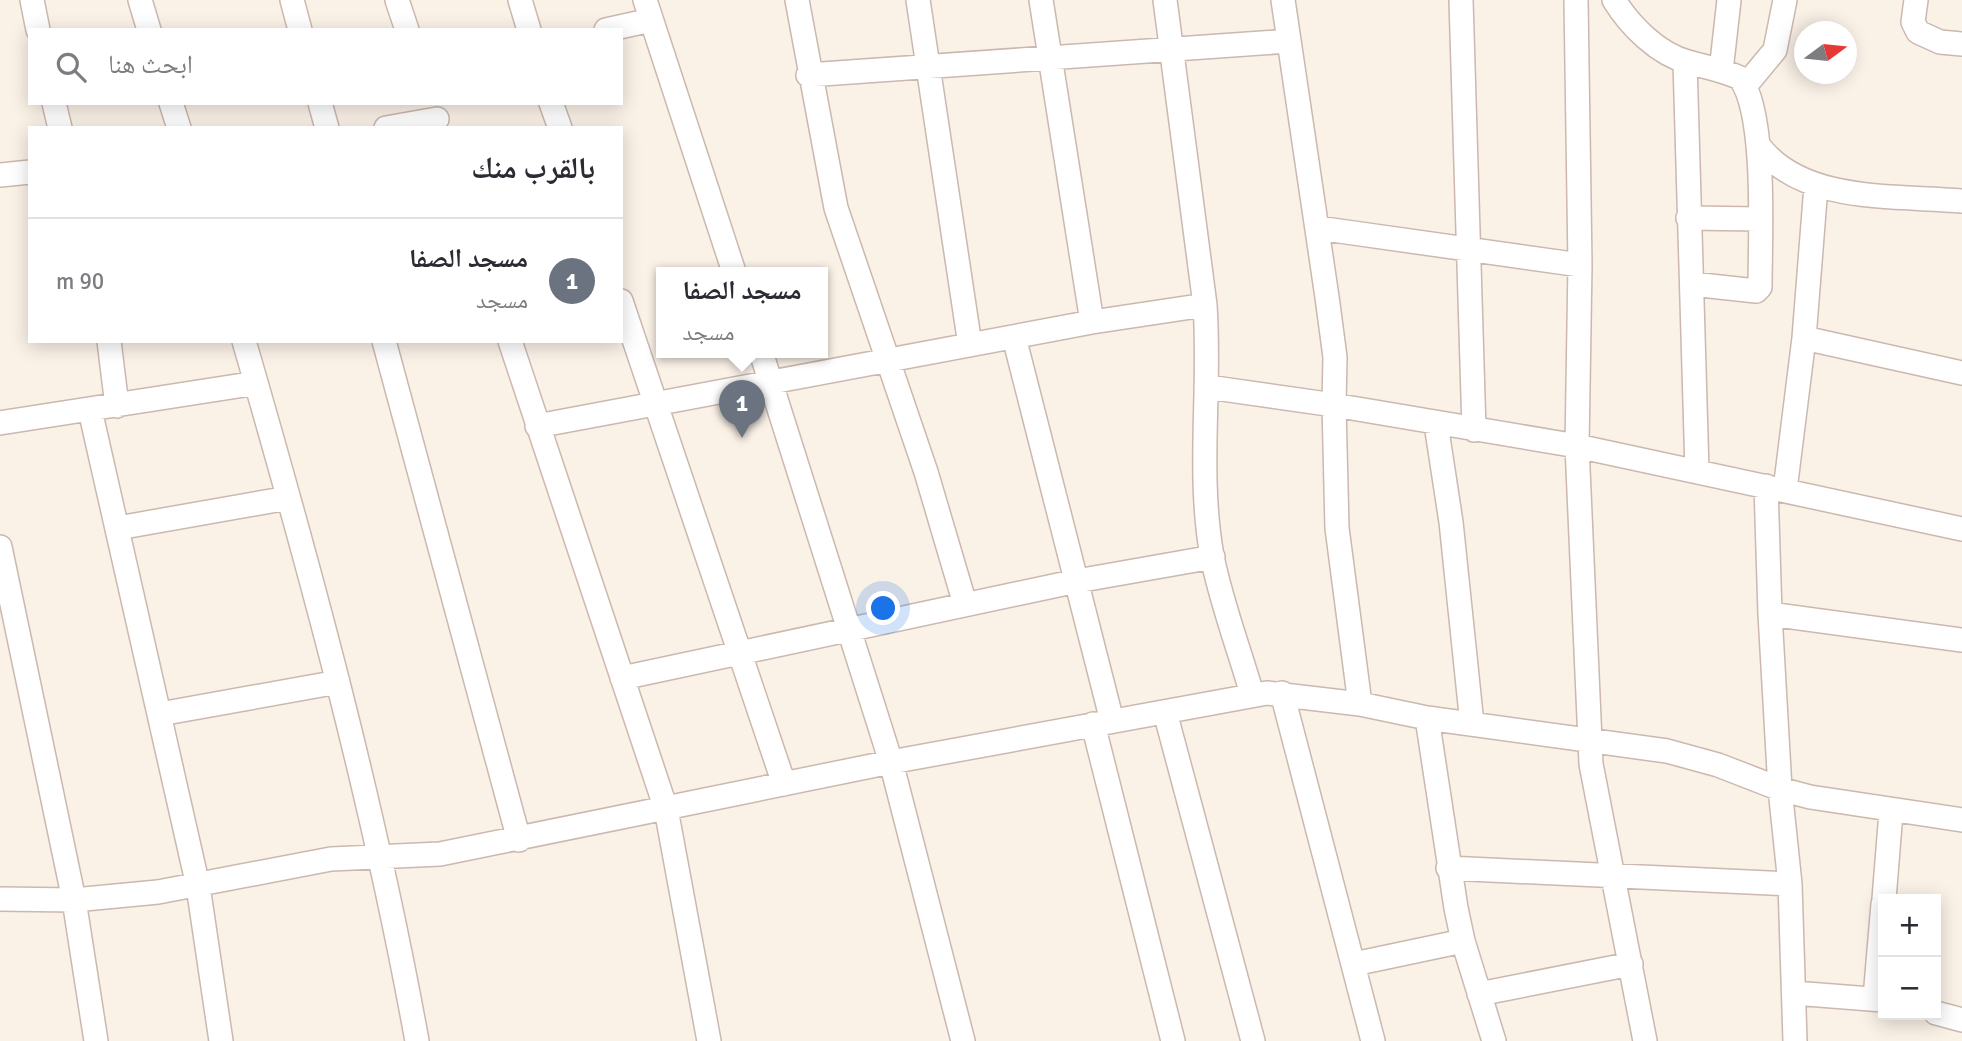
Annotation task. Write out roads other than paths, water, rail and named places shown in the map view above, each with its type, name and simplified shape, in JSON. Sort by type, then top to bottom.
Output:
[{"type":"street","points":[[32,0],[38,28]]},
{"type":"street","points":[[140,0],[148,28]]},
{"type":"street","points":[[292,0],[299,28]]},
{"type":"street","points":[[397,0],[407,28]]},
{"type":"street","points":[[520,0],[528,28]]},
{"type":"street","points":[[797,0],[808,75],[836,208],[965,604]]},
{"type":"street","points":[[918,0],[970,345]]},
{"type":"street","points":[[1041,0],[1092,322]]},
{"type":"street","points":[[1165,0],[1205,305],[1208,387],[1206,457],[1213,557],[1252,694]]},
{"type":"street","points":[[1283,0],[1335,357],[1337,528],[1360,704]]},
{"type":"street","points":[[1461,0],[1474,430]]},
{"type":"street","points":[[1576,0],[1580,265],[1577,446],[1590,738],[1596,797],[1631,964],[1644,1041]]},
{"type":"street","points":[[1614,0],[1631,23],[1660,49],[1685,62],[1740,78],[1746,85],[1759,146],[1759,290],[1692,284]]},
{"type":"street","points":[[1721,71],[1728,0]]},
{"type":"street","points":[[1746,85],[1775,50],[1785,0]]},
{"type":"street","points":[[1916,0],[1913,22],[1918,32],[1940,42],[1962,44]]},
{"type":"street","points":[[610,28],[648,10],[732,267]]},
{"type":"street","points":[[808,75],[1172,47],[1289,41]]},
{"type":"street","points":[[1685,62],[1697,471]]},
{"type":"street","points":[[54,105],[60,126]]},
{"type":"street","points":[[173,105],[178,126]]},
{"type":"street","points":[[321,105],[326,126]]},
{"type":"street","points":[[552,105],[559,126]]},
{"type":"street","points":[[395,126],[437,117]]},
{"type":"street","points":[[1759,146],[1784,171],[1816,186],[1962,201]]},
{"type":"street","points":[[0,175],[28,172]]},
{"type":"street","points":[[1795,1041],[1790,884],[1780,789],[1770,614],[1776,488],[1804,338],[1816,186]]},
{"type":"street","points":[[1688,218],[1760,219]]},
{"type":"street","points":[[1318,229],[1580,265]]},
{"type":"street","points":[[537,426],[1092,322],[1205,305]]},
{"type":"street","points":[[623,307],[785,784]]},
{"type":"street","points":[[1014,337],[1077,581],[1102,722],[1173,1041]]},
{"type":"street","points":[[1804,338],[1962,373]]},
{"type":"street","points":[[109,343],[117,405]]},
{"type":"street","points":[[245,343],[338,682],[381,859],[416,1041]]},
{"type":"street","points":[[385,343],[519,840]]},
{"type":"street","points":[[511,343],[666,809],[709,1041]]},
{"type":"street","points":[[763,358],[891,762],[963,1041]]},
{"type":"street","points":[[0,416],[0,422],[256,383]]},
{"type":"street","points":[[1208,387],[1334,405],[1577,446],[1962,529]]},
{"type":"street","points":[[90,410],[198,886],[221,1041]]},
{"type":"street","points":[[1436,424],[1452,533],[1472,724]]},
{"type":"street","points":[[118,528],[288,498]]},
{"type":"street","points":[[0,547],[74,900],[96,1041]]},
{"type":"street","points":[[622,678],[1077,581],[1213,557]]},
{"type":"street","points":[[1770,614],[1962,640]]},
{"type":"street","points":[[160,714],[338,682]]},
{"type":"street","points":[[1282,693],[1373,1041]]},
{"type":"street","points":[[0,899],[74,900],[198,886],[331,859],[381,859],[440,854],[891,762],[1252,694],[1282,693],[1360,704],[1427,718],[1590,738],[1696,757],[1780,789],[1891,812],[1962,820]]},
{"type":"street","points":[[1165,712],[1253,1041]]},
{"type":"street","points":[[1427,718],[1448,868],[1463,941],[1494,1041]]},
{"type":"street","points":[[1884,894],[1891,812]]},
{"type":"street","points":[[1448,868],[1790,884]]},
{"type":"street","points":[[1353,964],[1463,941]]},
{"type":"street","points":[[1479,994],[1631,964]]},
{"type":"street","points":[[1794,993],[1878,999]]},
{"type":"street","points":[[1941,1014],[1962,1020]]},
{"type":"place","name":"مسجد الصفا","points":[[742,438]]}]
